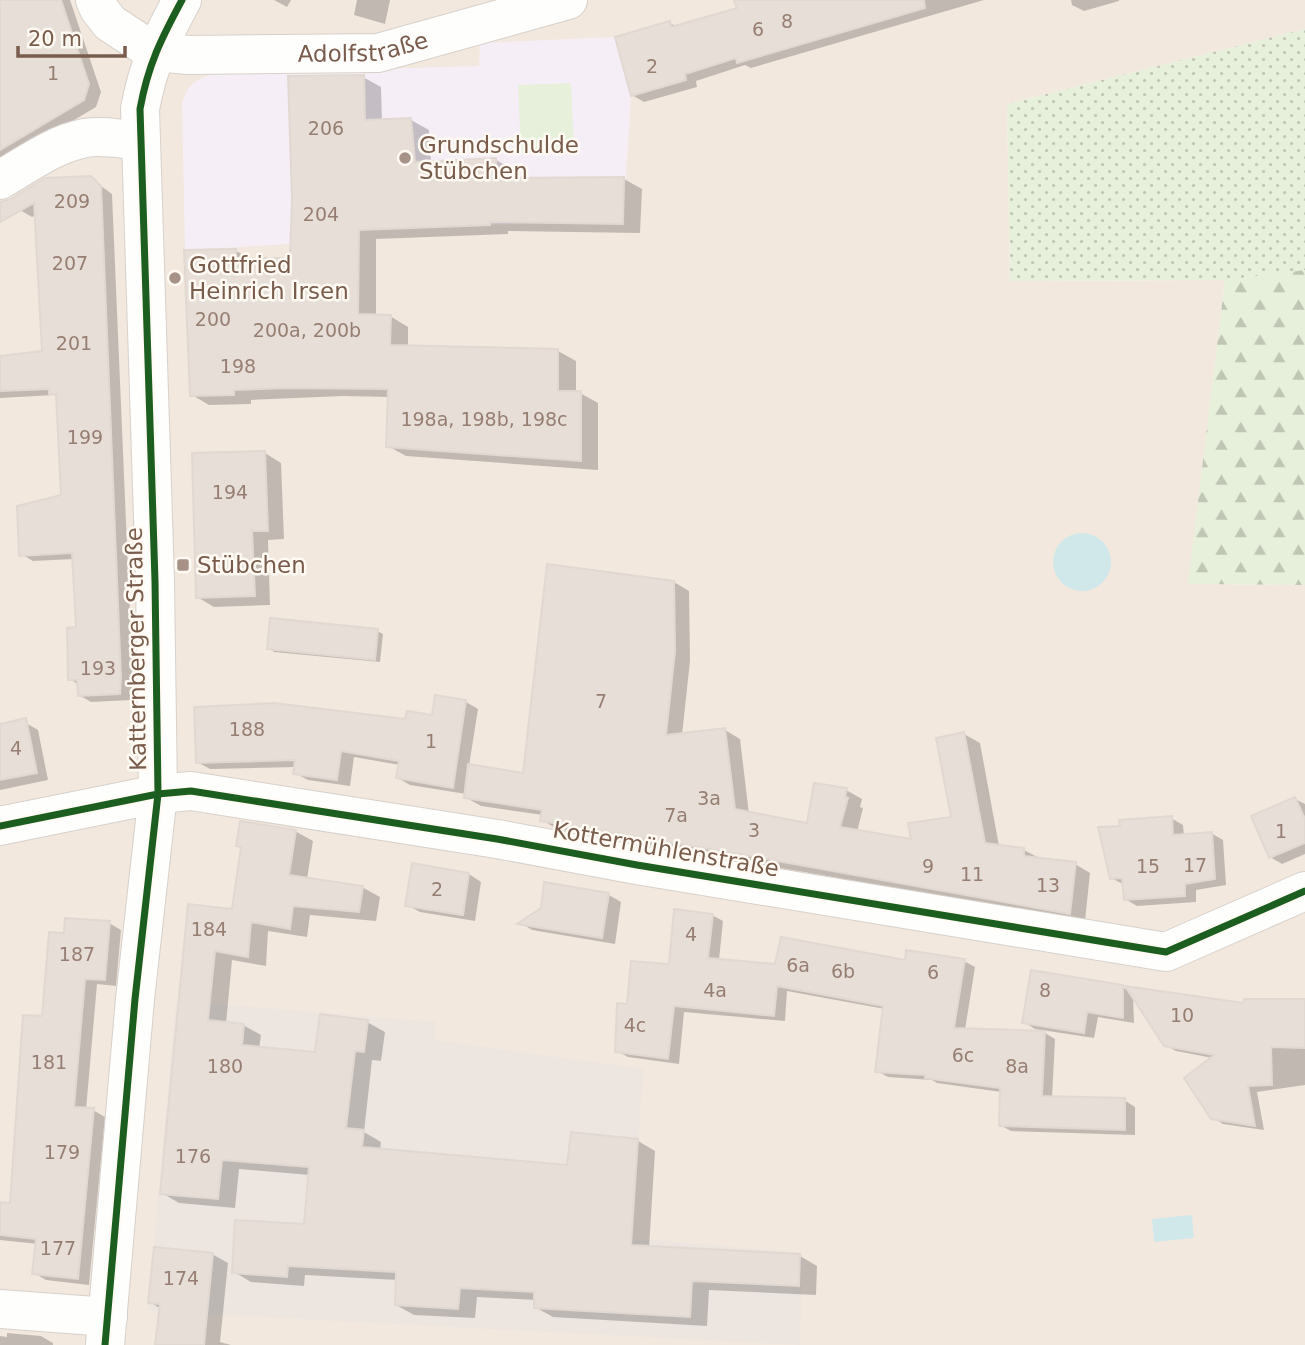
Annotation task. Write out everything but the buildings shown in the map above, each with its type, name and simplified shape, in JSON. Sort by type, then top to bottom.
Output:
[{"type":"street","points":[[95,0],[110,23],[154,52]]},
{"type":"street","name":"Katternberger Straße","points":[[106,1331],[135,999],[158,794],[155,582],[140,109],[154,52],[182,0]]},
{"type":"street","name":"Adolfstraße","points":[[154,52],[189,55],[378,53],[568,0]]},
{"type":"street","points":[[0,180],[73,141],[98,137],[140,141]]},
{"type":"street","name":"Kottermühlenstraße","points":[[0,826],[158,794],[191,792],[470,835],[1166,952],[1305,891]]},
{"type":"street","points":[[0,1309],[106,1331]]},
{"type":"shaded area","points":[[0,0],[1305,0],[1305,29],[1007,104],[1010,281],[1225,280],[1189,584],[1305,585],[1305,1345],[0,1345]]},
{"type":"shaded area","name":"Grundschulde Stübchen","points":[[615,37],[631,96],[623,224],[536,223],[351,230],[291,244],[185,250],[182,102],[189,87],[196,81],[212,74],[479,66],[480,43]]},
{"type":"shaded area","points":[[176,1001],[435,1022],[434,1040],[643,1069],[632,1238],[802,1253],[800,1345],[148,1311]]},
{"type":"green space","points":[[1305,29],[1305,270],[1225,280],[1010,281],[1007,104]]},
{"type":"green space","points":[[571,83],[574,151],[521,153],[518,85]]},
{"type":"green space","points":[[1305,270],[1305,585],[1188,584],[1225,280]]},
{"type":"water","points":[[1076,533],[1088,533],[1103,541],[1111,556],[1111,568],[1103,583],[1088,591],[1076,591],[1061,583],[1053,568],[1053,556],[1061,541]]},
{"type":"water","points":[[1192,1215],[1194,1238],[1154,1242],[1152,1219]]},
{"type":"cycle path","points":[[105,1345],[135,999],[158,794],[155,581],[140,109],[156,53],[182,0]]},
{"type":"cycle path","points":[[0,826],[158,794],[191,791],[497,839],[637,865],[1166,952],[1305,891]]},
{"type":"place","name":"Grundschulde Stübchen","points":[[405,158]]},
{"type":"place","name":"Gottfried Heinrich Irsen","points":[[175,278]]},
{"type":"place","name":"Stübchen","points":[[183,565]]}]
